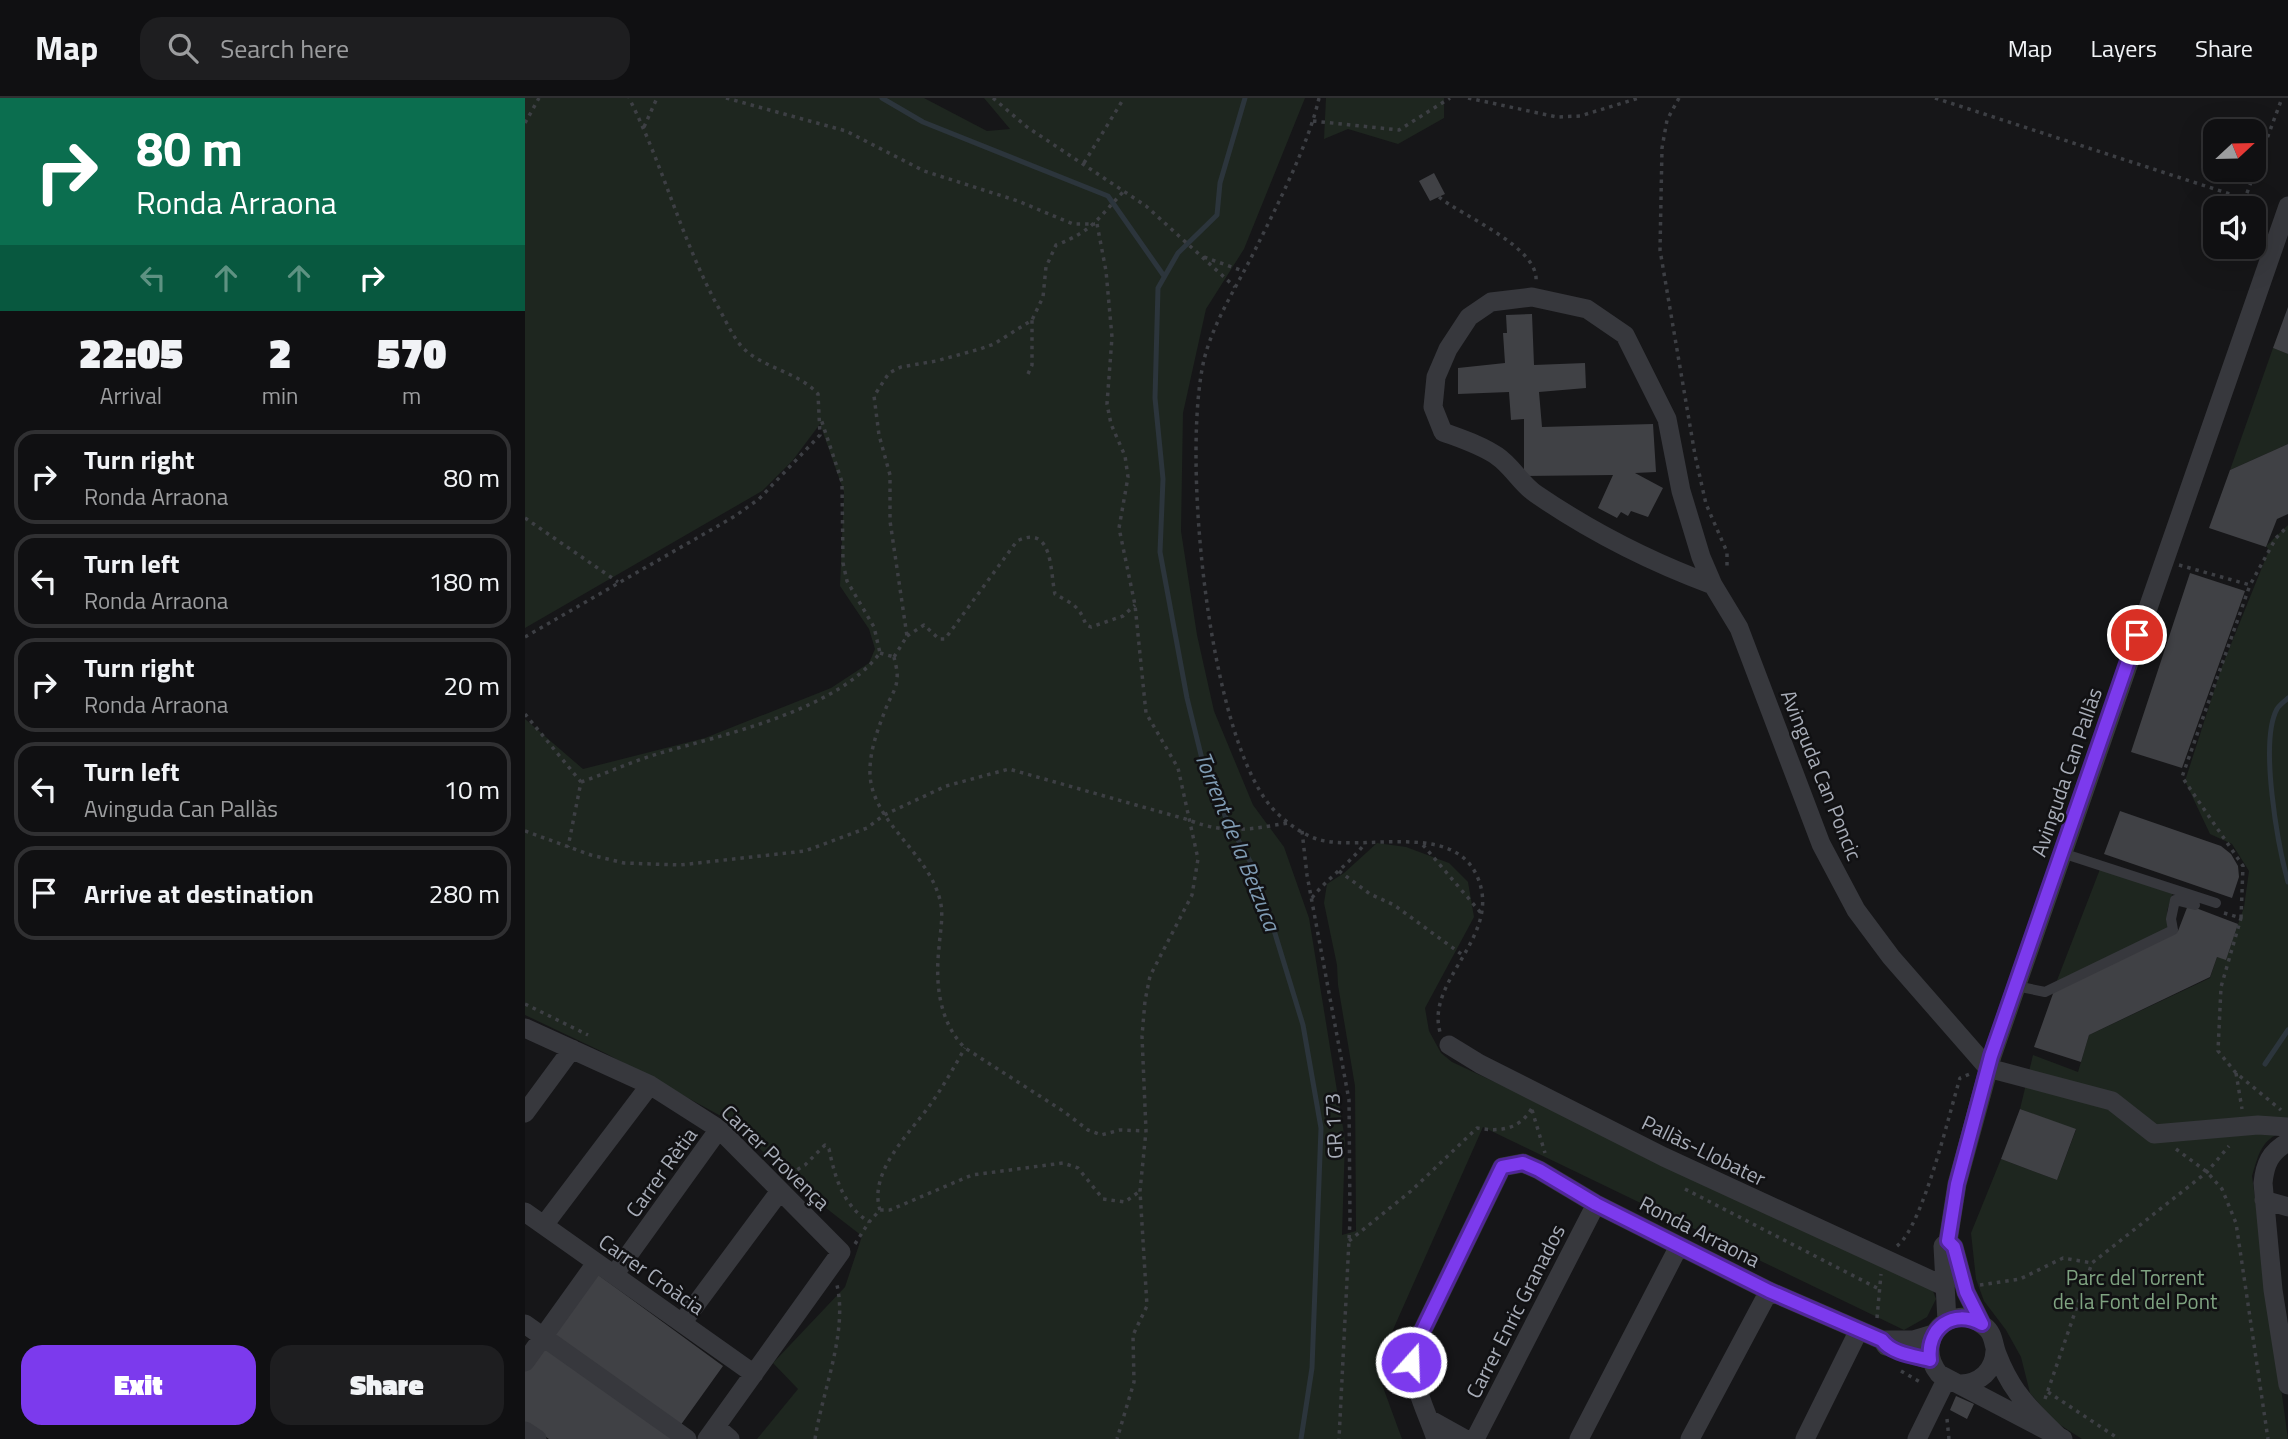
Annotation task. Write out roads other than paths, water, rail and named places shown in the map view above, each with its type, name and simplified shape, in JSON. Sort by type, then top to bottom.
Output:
[{"type":"street","name":"Avinguda Can Pallàs","points":[[1940,1328],[1954,1287],[1954,1247],[1948,1241],[1957,1184],[1988,1068],[2288,206]]},
{"type":"street","name":"Avinguda Can Poncic","points":[[1720,580],[1661,566],[1608,540],[1533,492],[1499,457],[1469,441],[1443,432],[1433,407],[1436,377],[1448,349],[1469,317],[1491,302],[1532,297],[1587,309],[1625,335],[1667,419],[1681,491],[1720,580],[1821,844],[1856,910],[1891,957],[1988,1068]]},
{"type":"street","name":"Carrer Provença","points":[[525,1028],[650,1085],[719,1129],[780,1191],[847,1249],[754,1374]]},
{"type":"street","name":"Pallàs-Llobater","points":[[1449,1045],[1480,1064],[1741,1194],[1954,1287]]},
{"type":"street","points":[[525,1112],[572,1049]]},
{"type":"street","points":[[1988,1068],[2112,1101],[2154,1134],[2245,1126],[2288,1127]]},
{"type":"street","points":[[544,1225],[650,1085]]},
{"type":"street","name":"Carrer Rètia","points":[[614,1275],[719,1129]]},
{"type":"street","points":[[2288,1142],[2270,1156],[2265,1167],[2264,1200],[2281,1292],[2288,1385]]},
{"type":"street","name":"Ronda Arraona","points":[[1429,1419],[1413,1374],[1411,1362],[1415,1346],[1502,1167],[1523,1163],[1596,1204],[1769,1291],[1872,1336],[1886,1346],[1930,1360]]},
{"type":"street","points":[[682,1323],[780,1191]]},
{"type":"street","points":[[2264,1200],[2288,1207]]},
{"type":"street","name":"Carrer Enric Granados","points":[[1475,1439],[1596,1204]]},
{"type":"street","name":"Carrer Croàcia","points":[[525,1212],[754,1374]]},
{"type":"street","points":[[1579,1439],[1679,1246]]},
{"type":"street","points":[[525,1362],[596,1263]]},
{"type":"street","name":"Avinguda Can Pallàs","points":[[1954,1287],[1982,1324]]},
{"type":"street","points":[[1690,1439],[1769,1291]]},
{"type":"street","name":"Ronda Arraona","points":[[1872,1336],[1913,1340],[1965,1317],[1982,1324]]},
{"type":"street","points":[[525,1324],[687,1439]]},
{"type":"street","points":[[1982,1324],[1992,1336],[1995,1351],[2018,1393],[2060,1437]]},
{"type":"street","points":[[1940,1328],[1930,1342],[1930,1360],[1934,1368],[1953,1382],[2060,1437]]},
{"type":"street","points":[[1805,1439],[1872,1336]]},
{"type":"street","points":[[1953,1382],[1976,1381],[1988,1372],[1995,1351]]},
{"type":"street","points":[[717,1435],[754,1374]]},
{"type":"street","points":[[1917,1439],[1929,1430],[1953,1382]]},
{"type":"street","points":[[1429,1419],[1436,1439]]},
{"type":"street","points":[[1429,1419],[1465,1439]]},
{"type":"street","points":[[525,1431],[537,1439]]},
{"type":"lane","points":[[2062,853],[2216,904]]},
{"type":"lane","points":[[2016,986],[2045,992],[2173,930],[2171,919],[2175,900],[2195,905]]},
{"type":"waterway","points":[[882,98],[923,122],[1108,196],[1164,276]]},
{"type":"waterway","name":"Torrent de la Betzuca","points":[[1245,98],[1220,183],[1217,215],[1178,253],[1158,288],[1155,398],[1163,479],[1160,552],[1187,698],[1202,759],[1226,818],[1251,863],[1273,927],[1303,1025],[1321,1128],[1312,1368],[1301,1439]]},
{"type":"waterway","points":[[2288,698],[2277,709],[2270,745],[2275,820],[2288,882]]},
{"type":"waterway","points":[[2265,1064],[2288,1030]]},
{"type":"park label","name":"Parc del Torrent de la Font del Pont","points":[[2135,1289]]}]
